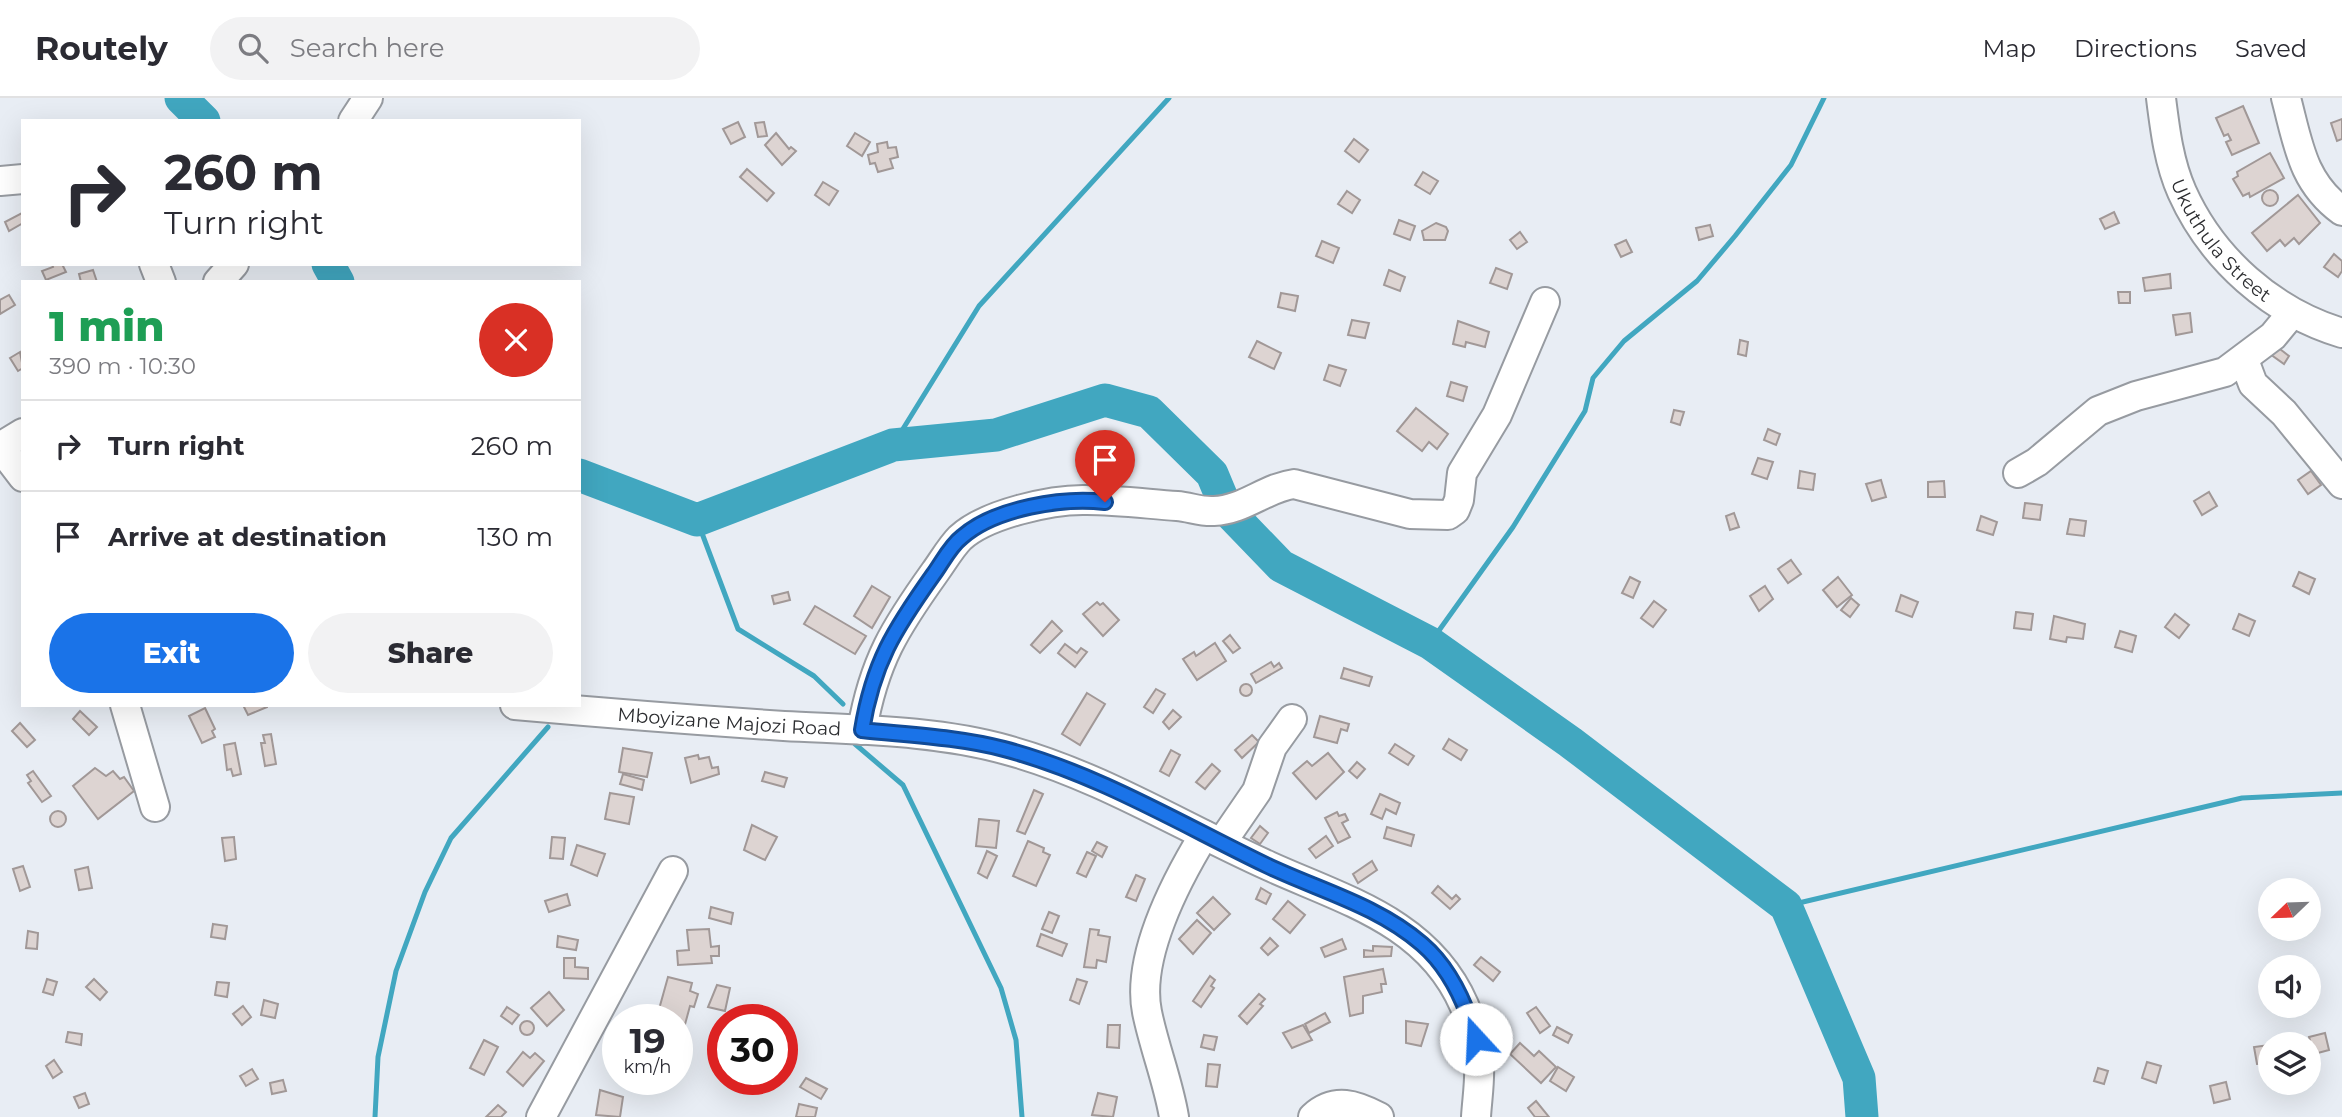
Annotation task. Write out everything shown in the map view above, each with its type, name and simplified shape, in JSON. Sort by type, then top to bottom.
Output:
[{"type":"street","points":[[354,119],[368,98]]},
{"type":"street","name":"Ukuthula Street","points":[[2161,98],[2167,144],[2182,192],[2206,233],[2230,264],[2262,293],[2292,313],[2342,333]]},
{"type":"street","points":[[2286,98],[2302,158],[2315,187],[2342,211]]},
{"type":"street","points":[[0,181],[21,179]]},
{"type":"street","points":[[220,280],[232,266]]},
{"type":"street","points":[[862,730],[877,666],[889,642],[960,538],[978,526],[1050,502],[1087,500],[1180,506],[1198,511],[1227,510],[1246,504],[1278,486],[1294,484],[1410,514],[1448,515],[1455,510],[1459,500],[1462,473],[1497,415],[1545,302]]},
{"type":"street","points":[[2018,473],[2037,462],[2098,411],[2136,396],[2225,372],[2273,336],[2292,313]]},
{"type":"street","points":[[2244,360],[2253,384],[2284,412],[2342,484]]},
{"type":"street","points":[[21,434],[0,447],[21,474]]},
{"type":"street","points":[[126,707],[155,807]]},
{"type":"street","name":"Mboyizane Majozi Road","points":[[543,707],[862,730],[979,744],[1023,754],[1089,778],[1213,839],[1373,912],[1424,946],[1457,989],[1471,1021],[1479,1065],[1476,1117]]},
{"type":"street","points":[[1174,1117],[1147,1011],[1144,974],[1169,901],[1213,839],[1257,791],[1272,747],[1292,719]]},
{"type":"street","points":[[541,1117],[673,871]]},
{"type":"street","points":[[1313,1117],[1331,1105],[1343,1103],[1379,1117]]},
{"type":"building","points":[[2243,106],[2259,143],[2232,155],[2226,142],[2231,140],[2228,134],[2224,136],[2216,118]]},
{"type":"building","points":[[2342,119],[2342,139],[2337,141],[2331,123]]},
{"type":"building","points":[[738,122],[745,137],[731,144],[723,129]]},
{"type":"building","points":[[764,122],[767,136],[758,137],[755,123]]},
{"type":"building","points":[[776,133],[789,149],[791,147],[796,151],[782,165],[765,145]]},
{"type":"building","points":[[855,133],[870,142],[862,156],[847,146]]},
{"type":"building","points":[[1354,139],[1368,150],[1359,162],[1345,151]]},
{"type":"building","points":[[887,142],[888,148],[896,147],[898,157],[890,159],[893,168],[878,172],[875,163],[870,164],[868,155],[878,152],[877,144]]},
{"type":"building","points":[[2270,153],[2284,178],[2250,197],[2249,193],[2243,196],[2233,179],[2238,176],[2237,172]]},
{"type":"building","points":[[747,169],[774,193],[767,201],[740,177]]},
{"type":"building","points":[[1423,172],[1438,181],[1430,194],[1415,185]]},
{"type":"building","points":[[823,182],[838,191],[829,205],[815,195]]},
{"type":"building","points":[[2270,190],[2278,198],[2270,206],[2262,198]]},
{"type":"building","points":[[1347,191],[1360,200],[1352,213],[1338,204]]},
{"type":"building","points":[[2298,195],[2320,223],[2299,244],[2294,238],[2285,246],[2280,240],[2267,251],[2252,233]]},
{"type":"building","points":[[2114,212],[2119,223],[2105,229],[2100,219]]},
{"type":"building","points":[[21,214],[21,224],[9,231],[5,222]]},
{"type":"building","points":[[1399,220],[1415,226],[1410,240],[1394,234]]},
{"type":"building","points":[[1436,223],[1446,227],[1448,231],[1445,240],[1424,240],[1422,231]]},
{"type":"building","points":[[1710,225],[1713,236],[1699,240],[1696,228]]},
{"type":"building","points":[[1520,232],[1527,242],[1517,249],[1510,240]]},
{"type":"building","points":[[1626,240],[1632,252],[1621,257],[1615,245]]},
{"type":"building","points":[[1322,241],[1339,248],[1333,263],[1316,256]]},
{"type":"building","points":[[2334,254],[2342,261],[2342,271],[2338,277],[2324,267]]},
{"type":"building","points":[[63,266],[66,272],[46,280],[42,271]]},
{"type":"building","points":[[1496,268],[1512,274],[1507,289],[1490,283]]},
{"type":"building","points":[[93,270],[96,280],[80,280],[79,274]]},
{"type":"building","points":[[1389,270],[1405,277],[1400,291],[1384,285]]},
{"type":"building","points":[[2170,274],[2171,288],[2145,291],[2143,278]]},
{"type":"building","points":[[2118,292],[2130,292],[2130,303],[2119,303]]},
{"type":"building","points":[[1281,293],[1298,296],[1295,311],[1278,307]]},
{"type":"building","points":[[9,295],[15,305],[0,314],[0,300]]},
{"type":"building","points":[[2190,313],[2192,332],[2176,335],[2173,315]]},
{"type":"building","points":[[1352,320],[1369,323],[1365,338],[1348,335]]},
{"type":"building","points":[[1458,321],[1489,332],[1485,347],[1466,342],[1465,347],[1453,344]]},
{"type":"building","points":[[1740,340],[1748,342],[1746,356],[1738,354]]},
{"type":"building","points":[[1257,341],[1281,353],[1274,369],[1249,357]]},
{"type":"building","points":[[2276,346],[2289,356],[2284,364],[2270,354]]},
{"type":"building","points":[[20,352],[21,369],[18,371],[10,358]]},
{"type":"building","points":[[1329,365],[1346,370],[1340,386],[1324,380]]},
{"type":"building","points":[[1451,382],[1467,387],[1463,401],[1447,396]]},
{"type":"building","points":[[1416,408],[1448,434],[1437,449],[1429,442],[1422,451],[1397,431]]},
{"type":"building","points":[[1674,410],[1684,412],[1680,425],[1671,422]]},
{"type":"building","points":[[1768,429],[1780,434],[1776,445],[1764,440]]},
{"type":"building","points":[[1758,458],[1773,462],[1767,479],[1752,474]]},
{"type":"building","points":[[1800,471],[1815,474],[1813,490],[1798,488]]},
{"type":"building","points":[[2311,471],[2321,485],[2308,494],[2298,480]]},
{"type":"building","points":[[1881,480],[1886,497],[1872,501],[1866,484]]},
{"type":"building","points":[[1944,481],[1945,497],[1928,497],[1928,482]]},
{"type":"building","points":[[2209,492],[2217,506],[2202,515],[2194,501]]},
{"type":"building","points":[[2025,503],[2042,505],[2040,520],[2023,518]]},
{"type":"building","points":[[1734,513],[1739,527],[1730,530],[1726,516]]},
{"type":"building","points":[[1981,516],[1997,522],[1993,535],[1977,530]]},
{"type":"building","points":[[2070,519],[2086,521],[2084,536],[2067,534]]},
{"type":"building","points":[[1791,560],[1801,574],[1788,583],[1778,569]]},
{"type":"building","points":[[2299,572],[2315,579],[2309,594],[2293,586]]},
{"type":"building","points":[[1630,577],[1640,582],[1633,598],[1622,593]]},
{"type":"building","points":[[1838,577],[1852,595],[1837,607],[1823,590]]},
{"type":"building","points":[[872,586],[890,597],[872,628],[854,616]]},
{"type":"building","points":[[1765,586],[1773,599],[1759,611],[1750,596]]},
{"type":"building","points":[[788,592],[790,600],[774,604],[772,596]]},
{"type":"building","points":[[1901,595],[1918,602],[1912,617],[1896,611]]},
{"type":"building","points":[[1851,598],[1859,605],[1850,617],[1841,610]]},
{"type":"building","points":[[1654,601],[1666,610],[1653,627],[1641,618]]},
{"type":"building","points":[[1097,602],[1100,605],[1103,603],[1119,620],[1103,636],[1083,614]]},
{"type":"building","points":[[815,606],[866,636],[855,654],[804,624]]},
{"type":"building","points":[[2016,612],[2033,614],[2031,630],[2014,628]]},
{"type":"building","points":[[2175,614],[2189,625],[2179,638],[2165,627]]},
{"type":"building","points":[[2239,614],[2255,621],[2249,636],[2233,629]]},
{"type":"building","points":[[2054,616],[2085,624],[2083,639],[2067,637],[2066,642],[2050,639]]},
{"type":"building","points":[[1052,621],[1062,631],[1040,653],[1031,645]]},
{"type":"building","points":[[2120,631],[2136,636],[2132,652],[2115,647]]},
{"type":"building","points":[[1230,635],[1240,648],[1233,653],[1223,641]]},
{"type":"building","points":[[1215,643],[1226,661],[1197,680],[1183,659],[1194,652],[1196,656]]},
{"type":"building","points":[[1065,644],[1077,653],[1081,648],[1087,652],[1075,667],[1058,653]]},
{"type":"building","points":[[1271,662],[1274,667],[1279,663],[1282,668],[1256,683],[1251,674]]},
{"type":"building","points":[[1344,668],[1372,677],[1369,686],[1341,678]]},
{"type":"building","points":[[1241,685],[1251,685],[1251,695],[1241,695]]},
{"type":"building","points":[[1156,689],[1165,694],[1153,713],[1144,707]]},
{"type":"building","points":[[1087,693],[1105,704],[1080,745],[1062,734]]},
{"type":"building","points":[[244,707],[267,707],[248,715]]},
{"type":"building","points":[[205,708],[215,729],[212,731],[215,737],[202,743],[189,716]]},
{"type":"building","points":[[1173,710],[1181,717],[1169,729],[1163,722]]},
{"type":"building","points":[[80,711],[97,727],[89,735],[73,719]]},
{"type":"building","points":[[1320,716],[1349,724],[1347,731],[1341,729],[1337,743],[1314,737]]},
{"type":"building","points":[[20,723],[35,740],[27,747],[12,731]]},
{"type":"building","points":[[271,734],[276,764],[265,766],[261,743],[265,743],[263,735]]},
{"type":"building","points":[[1252,735],[1259,742],[1242,758],[1235,750]]},
{"type":"building","points":[[1449,739],[1467,750],[1461,760],[1443,749]]},
{"type":"building","points":[[235,743],[241,774],[233,776],[231,769],[227,770],[224,745]]},
{"type":"building","points":[[1395,744],[1414,756],[1408,765],[1389,753]]},
{"type":"building","points":[[623,748],[652,753],[647,777],[619,772]]},
{"type":"building","points":[[1171,750],[1180,755],[1169,776],[1160,771]]},
{"type":"building","points":[[1328,753],[1344,772],[1316,799],[1293,773],[1307,761],[1312,766]]},
{"type":"building","points":[[698,755],[699,759],[709,757],[712,768],[718,767],[719,774],[691,783],[685,758]]},
{"type":"building","points":[[1357,762],[1365,769],[1357,778],[1349,771]]},
{"type":"building","points":[[1212,764],[1220,771],[1205,789],[1196,782]]},
{"type":"building","points":[[95,768],[106,776],[113,771],[120,779],[124,777],[134,791],[98,819],[73,786]]},
{"type":"building","points":[[33,771],[51,796],[42,802],[28,783],[31,781],[27,775]]},
{"type":"building","points":[[765,772],[787,778],[784,787],[762,781]]},
{"type":"building","points":[[623,774],[644,780],[642,790],[620,784]]},
{"type":"building","points":[[1034,790],[1043,794],[1025,834],[1017,831]]},
{"type":"building","points":[[610,793],[634,797],[629,824],[605,819]]},
{"type":"building","points":[[1380,794],[1400,803],[1396,814],[1386,809],[1382,819],[1371,814]]},
{"type":"building","points":[[58,811],[66,819],[58,827],[50,819]]},
{"type":"building","points":[[1337,812],[1339,816],[1345,814],[1348,820],[1342,823],[1350,837],[1338,843],[1325,818]]},
{"type":"building","points":[[979,819],[999,821],[996,848],[976,846]]},
{"type":"building","points":[[752,825],[777,837],[765,860],[744,850]]},
{"type":"building","points":[[1260,826],[1268,833],[1260,844],[1251,838]]},
{"type":"building","points":[[1387,827],[1414,835],[1411,846],[1384,838]]},
{"type":"building","points":[[1326,836],[1333,846],[1316,858],[1309,849]]},
{"type":"building","points":[[234,837],[236,859],[225,861],[222,838]]},
{"type":"building","points":[[552,837],[565,838],[563,859],[550,858]]},
{"type":"building","points":[[1028,841],[1044,848],[1043,852],[1050,855],[1036,886],[1013,876]]},
{"type":"building","points":[[1097,842],[1107,847],[1102,857],[1092,851]]},
{"type":"building","points":[[577,845],[605,854],[597,876],[571,865]]},
{"type":"building","points":[[987,851],[997,856],[987,878],[978,873]]},
{"type":"building","points":[[1087,852],[1096,856],[1086,877],[1077,873]]},
{"type":"building","points":[[1372,861],[1377,870],[1358,883],[1353,874]]},
{"type":"building","points":[[23,866],[30,887],[20,891],[13,869]]},
{"type":"building","points":[[88,867],[92,888],[79,890],[75,870]]},
{"type":"building","points":[[1136,875],[1145,879],[1136,901],[1126,897]]},
{"type":"building","points":[[1438,886],[1452,899],[1456,895],[1460,899],[1450,909],[1432,893]]},
{"type":"building","points":[[1261,888],[1271,894],[1266,904],[1256,899]]},
{"type":"building","points":[[567,894],[570,905],[549,912],[545,901]]},
{"type":"building","points":[[1213,897],[1230,914],[1214,930],[1197,913]]},
{"type":"building","points":[[1288,901],[1305,915],[1290,933],[1273,919]]},
{"type":"building","points":[[711,907],[733,913],[731,924],[709,918]]},
{"type":"building","points":[[1049,912],[1059,916],[1052,933],[1042,929]]},
{"type":"building","points":[[1197,920],[1211,933],[1193,954],[1179,939]]},
{"type":"building","points":[[213,924],[227,926],[225,939],[211,937]]},
{"type":"building","points":[[709,929],[711,947],[719,946],[719,956],[711,956],[712,963],[678,965],[677,951],[689,950],[687,930]]},
{"type":"building","points":[[1090,929],[1099,930],[1098,935],[1110,937],[1106,962],[1097,960],[1096,968],[1084,967]]},
{"type":"building","points":[[28,931],[38,933],[37,949],[26,948]]},
{"type":"building","points":[[1041,934],[1067,944],[1062,956],[1037,946]]},
{"type":"building","points":[[558,936],[578,940],[576,950],[557,947]]},
{"type":"building","points":[[1270,938],[1278,946],[1268,955],[1261,948]]},
{"type":"building","points":[[1342,939],[1346,949],[1325,957],[1321,948]]},
{"type":"building","points":[[1373,946],[1392,947],[1391,956],[1364,957],[1364,950],[1373,951]]},
{"type":"building","points":[[1481,957],[1500,972],[1493,981],[1474,965]]},
{"type":"building","points":[[564,958],[575,958],[575,967],[588,968],[588,979],[564,978]]},
{"type":"building","points":[[1383,969],[1386,984],[1381,984],[1382,992],[1363,996],[1363,1013],[1350,1016],[1344,977]]},
{"type":"building","points":[[1210,976],[1215,980],[1211,986],[1214,988],[1201,1007],[1193,1001]]},
{"type":"building","points":[[668,977],[692,983],[690,991],[698,994],[694,1007],[693,1004],[660,1004]]},
{"type":"building","points":[[47,979],[57,982],[53,995],[43,992]]},
{"type":"building","points":[[94,979],[107,992],[100,1000],[86,987]]},
{"type":"building","points":[[1077,979],[1087,982],[1079,1004],[1070,1000]]},
{"type":"building","points":[[217,982],[229,983],[227,997],[215,995]]},
{"type":"building","points":[[717,985],[730,988],[727,1004],[709,1004]]},
{"type":"building","points":[[549,992],[564,1010],[547,1026],[531,1008]]},
{"type":"building","points":[[1259,994],[1265,999],[1260,1004],[1263,1006],[1247,1024],[1239,1016]]},
{"type":"building","points":[[264,1000],[278,1004],[275,1018],[261,1015]]},
{"type":"building","points":[[243,1006],[251,1017],[242,1025],[233,1014]]},
{"type":"building","points":[[507,1007],[519,1015],[512,1024],[501,1016]]},
{"type":"building","points":[[1536,1007],[1550,1026],[1540,1033],[1527,1013]]},
{"type":"building","points":[[1325,1013],[1330,1022],[1309,1033],[1305,1024]]},
{"type":"building","points":[[524,1021],[530,1021],[534,1028],[530,1035],[524,1035],[520,1031],[520,1025]]},
{"type":"building","points":[[1406,1021],[1428,1024],[1421,1046],[1406,1043]]},
{"type":"building","points":[[1108,1025],[1120,1025],[1119,1048],[1107,1047]]},
{"type":"building","points":[[1303,1025],[1312,1040],[1292,1048],[1283,1033]]},
{"type":"building","points":[[1557,1027],[1572,1035],[1568,1043],[1553,1035]]},
{"type":"building","points":[[68,1032],[82,1034],[81,1045],[66,1042]]},
{"type":"building","points":[[2325,1033],[2329,1050],[2321,1052],[2321,1034]]},
{"type":"building","points":[[1204,1035],[1217,1037],[1214,1050],[1201,1047]]},
{"type":"building","points":[[484,1040],[498,1047],[484,1075],[470,1068]]},
{"type":"building","points":[[1520,1043],[1534,1056],[1539,1051],[1556,1067],[1541,1083],[1510,1054]]},
{"type":"building","points":[[2258,1046],[2258,1064],[2257,1064],[2254,1047]]},
{"type":"building","points":[[523,1052],[530,1058],[535,1053],[544,1061],[523,1086],[507,1072]]},
{"type":"building","points":[[54,1060],[62,1072],[53,1078],[46,1066]]},
{"type":"building","points":[[2147,1062],[2161,1066],[2156,1083],[2142,1078]]},
{"type":"building","points":[[1208,1064],[1220,1065],[1217,1087],[1206,1086]]},
{"type":"building","points":[[1558,1067],[1574,1077],[1566,1091],[1550,1081]]},
{"type":"building","points":[[2098,1068],[2108,1071],[2104,1084],[2094,1081]]},
{"type":"building","points":[[252,1069],[258,1079],[246,1086],[240,1076]]},
{"type":"building","points":[[806,1078],[827,1089],[821,1099],[800,1087]]},
{"type":"building","points":[[283,1080],[286,1091],[272,1094],[270,1083]]},
{"type":"building","points":[[2226,1082],[2230,1099],[2214,1103],[2210,1086]]},
{"type":"building","points":[[600,1090],[602,1095],[623,1097],[620,1117],[596,1115]]},
{"type":"building","points":[[85,1093],[89,1104],[79,1108],[74,1097]]},
{"type":"building","points":[[1098,1093],[1117,1097],[1113,1117],[1092,1115]]},
{"type":"building","points":[[1536,1101],[1549,1117],[1535,1117],[1528,1108]]},
{"type":"building","points":[[799,1104],[817,1108],[815,1117],[796,1117]]},
{"type":"building","points":[[498,1105],[506,1112],[501,1117],[486,1117]]},
{"type":"waterway","points":[[181,98],[202,119]]},
{"type":"waterway","points":[[893,445],[979,306],[1169,98]]},
{"type":"waterway","points":[[1430,643],[1513,527],[1585,411],[1593,378],[1624,341],[1697,281],[1735,236],[1791,165],[1824,98]]},
{"type":"waterway","points":[[329,266],[337,280]]},
{"type":"waterway","points":[[581,476],[697,520],[893,445],[996,435],[1105,400],[1149,412],[1212,474],[1227,510],[1281,566],[1430,643],[1570,742],[1786,906],[1859,1078],[1862,1117]]},
{"type":"waterway","points":[[697,520],[738,629],[814,676],[843,704]]},
{"type":"waterway","points":[[375,1117],[378,1057],[396,971],[425,892],[451,838],[548,727]]},
{"type":"waterway","points":[[855,744],[903,785],[1001,988],[1016,1040],[1022,1117]]},
{"type":"waterway","points":[[1786,906],[2242,798],[2342,793]]},
{"type":"route","points":[[1105,502],[1050,502],[978,526],[960,538],[889,642],[877,666],[862,730],[957,740],[1023,754],[1089,778],[1267,866],[1382,916],[1424,946],[1443,967],[1457,989],[1476,1039]]}]
